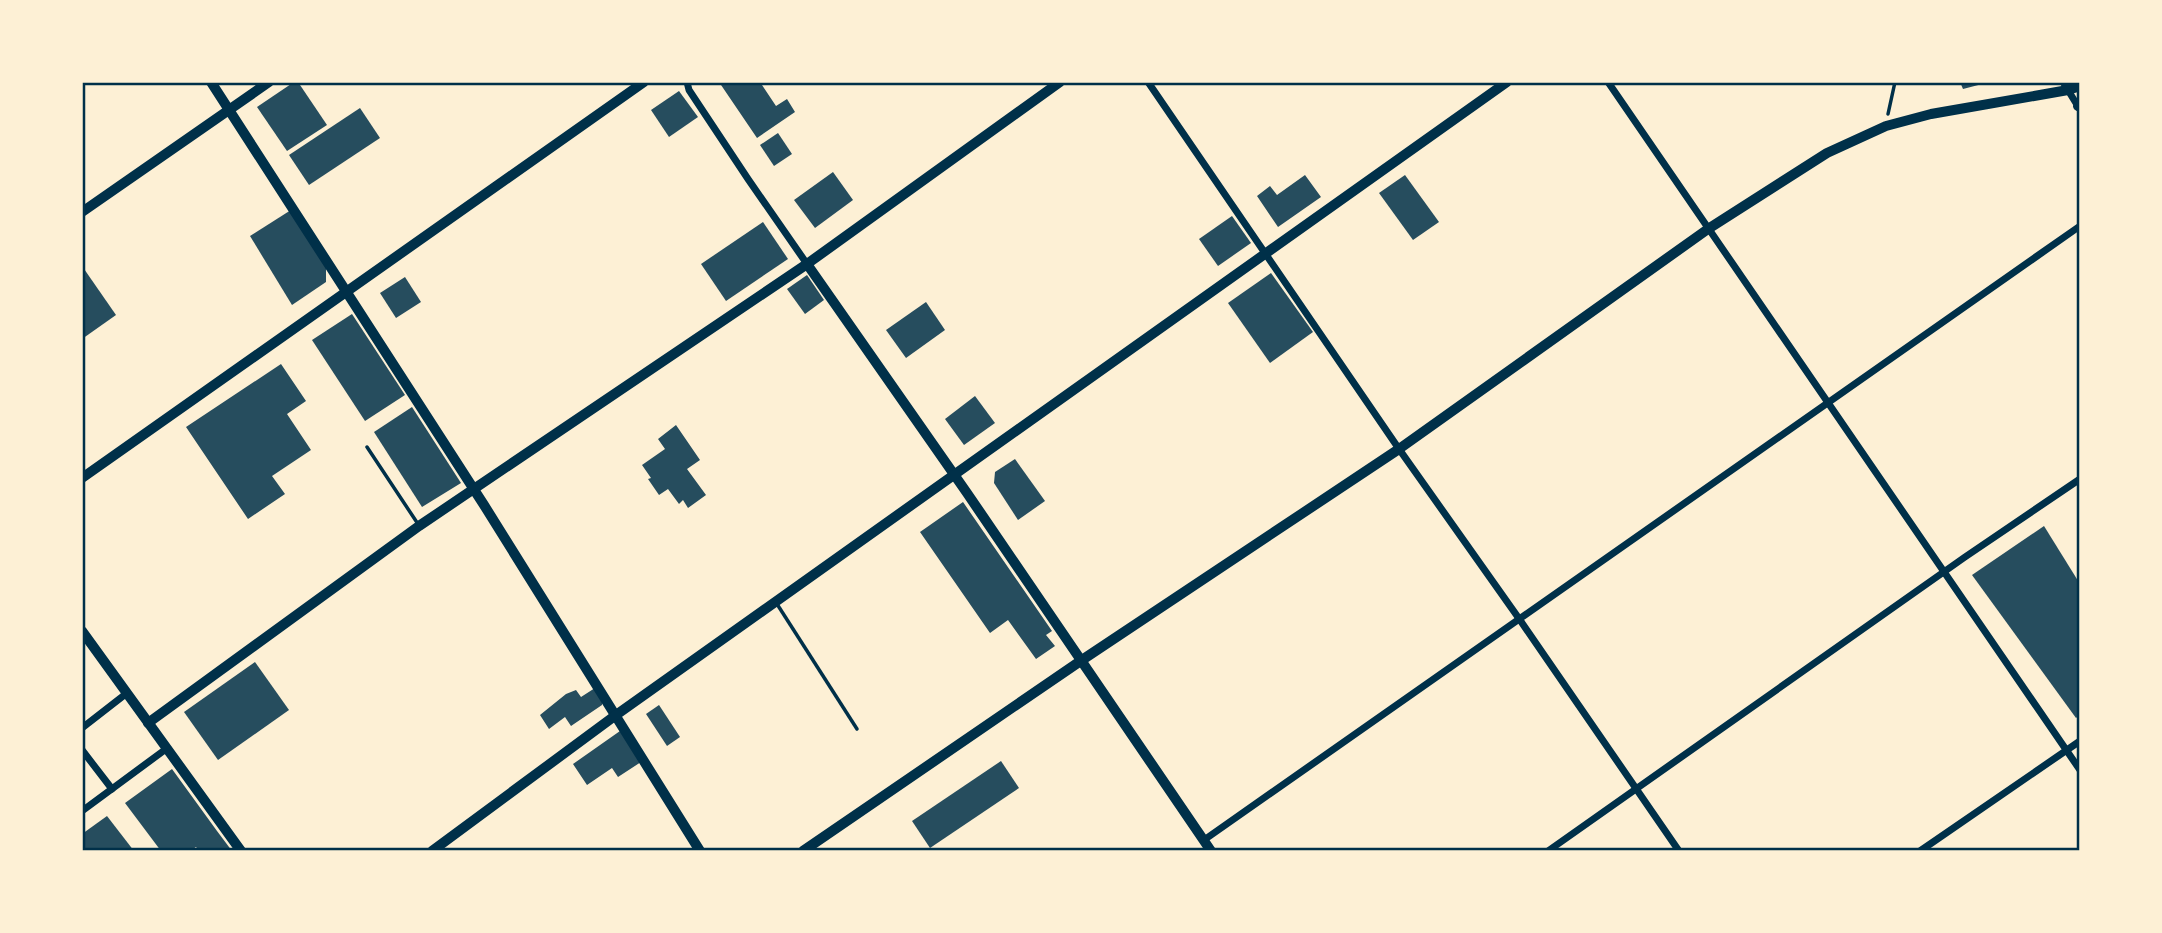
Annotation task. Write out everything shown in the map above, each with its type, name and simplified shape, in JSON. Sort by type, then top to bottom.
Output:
[{"type":"street","points":[[211,82],[348,292],[700,851]]},
{"type":"street","points":[[82,212],[269,82]]},
{"type":"street","points":[[82,478],[644,82]]},
{"type":"street","points":[[687,82],[689,90],[748,179],[954,474],[1211,851]]},
{"type":"street","points":[[148,723],[419,526],[807,264],[1060,82]]},
{"type":"street","points":[[1148,82],[1264,254],[1679,851]]},
{"type":"street","points":[[432,851],[615,715],[1507,82]]},
{"type":"street","points":[[1608,82],[2080,770]]},
{"type":"street","points":[[2066,86],[2079,107]]},
{"type":"street","points":[[803,851],[1082,660],[1399,449],[1708,229],[1827,153],[1886,126],[1931,114],[2066,86],[2080,86]]},
{"type":"street","points":[[1204,840],[2080,226]]},
{"type":"street","points":[[1548,851],[2080,479]]},
{"type":"street","points":[[82,631],[241,851]]},
{"type":"street","points":[[82,728],[127,693]]},
{"type":"street","points":[[1920,851],[2080,741]]},
{"type":"street","points":[[82,811],[166,749]]},
{"type":"street","points":[[82,750],[112,789]]},
{"type":"lane","points":[[367,447],[419,526]]},
{"type":"lane","points":[[775,602],[857,729]]},
{"type":"path","points":[[1886,126],[1895,82]]},
{"type":"building","points":[[298,82],[327,125],[287,151],[257,107]]},
{"type":"building","points":[[719,82],[760,82],[776,106],[787,99],[795,112],[757,138]]},
{"type":"building","points":[[1960,82],[1986,82],[1986,83],[1963,89]]},
{"type":"building","points":[[679,91],[698,117],[669,137],[651,110]]},
{"type":"building","points":[[360,108],[380,138],[309,185],[289,155]]},
{"type":"building","points":[[778,133],[792,154],[774,166],[760,145]]},
{"type":"building","points":[[833,172],[853,200],[815,228],[794,200]]},
{"type":"building","points":[[1305,175],[1321,197],[1278,227],[1257,196],[1270,186],[1277,195]]},
{"type":"building","points":[[1405,175],[1439,222],[1413,240],[1379,193]]},
{"type":"building","points":[[291,210],[326,263],[326,282],[292,305],[250,236]]},
{"type":"building","points":[[1232,216],[1251,243],[1218,266],[1199,239]]},
{"type":"building","points":[[763,222],[788,259],[726,301],[701,264]]},
{"type":"building","points":[[82,266],[116,315],[82,339]]},
{"type":"building","points":[[1271,273],[1313,332],[1270,363],[1228,303]]},
{"type":"building","points":[[807,275],[824,300],[805,314],[787,289]]},
{"type":"building","points":[[405,277],[421,302],[396,318],[380,293]]},
{"type":"building","points":[[926,302],[945,330],[906,358],[886,330]]},
{"type":"building","points":[[352,314],[405,395],[365,421],[312,340]]},
{"type":"building","points":[[281,364],[306,401],[287,414],[311,450],[272,476],[285,494],[248,519],[186,427]]},
{"type":"building","points":[[975,396],[995,423],[964,445],[945,419]]},
{"type":"building","points":[[412,407],[461,483],[422,507],[374,432]]},
{"type":"building","points":[[676,425],[700,460],[687,469],[706,495],[688,508],[683,500],[679,504],[668,489],[659,495],[642,465],[665,449],[658,439]]},
{"type":"building","points":[[1015,459],[1045,501],[1018,520],[994,483],[995,472]]},
{"type":"building","points":[[963,502],[1052,631],[1046,635],[1055,646],[1036,659],[1008,620],[990,633],[920,532]]},
{"type":"building","points":[[2044,526],[2080,584],[2080,715],[2076,718],[1972,575]]},
{"type":"building","points":[[255,662],[289,710],[218,760],[184,712]]},
{"type":"building","points":[[595,688],[602,699],[602,705],[571,726],[565,717],[549,729],[540,715],[566,694],[576,690],[581,697]]},
{"type":"building","points":[[659,705],[680,737],[667,746],[646,714]]},
{"type":"building","points":[[620,731],[641,762],[618,777],[612,768],[587,785],[573,764]]},
{"type":"building","points":[[1001,761],[1019,788],[930,848],[912,821]]},
{"type":"building","points":[[172,769],[232,851],[199,851],[196,847],[190,851],[161,851],[125,803]]},
{"type":"building","points":[[107,816],[134,851],[82,851],[82,834]]}]
